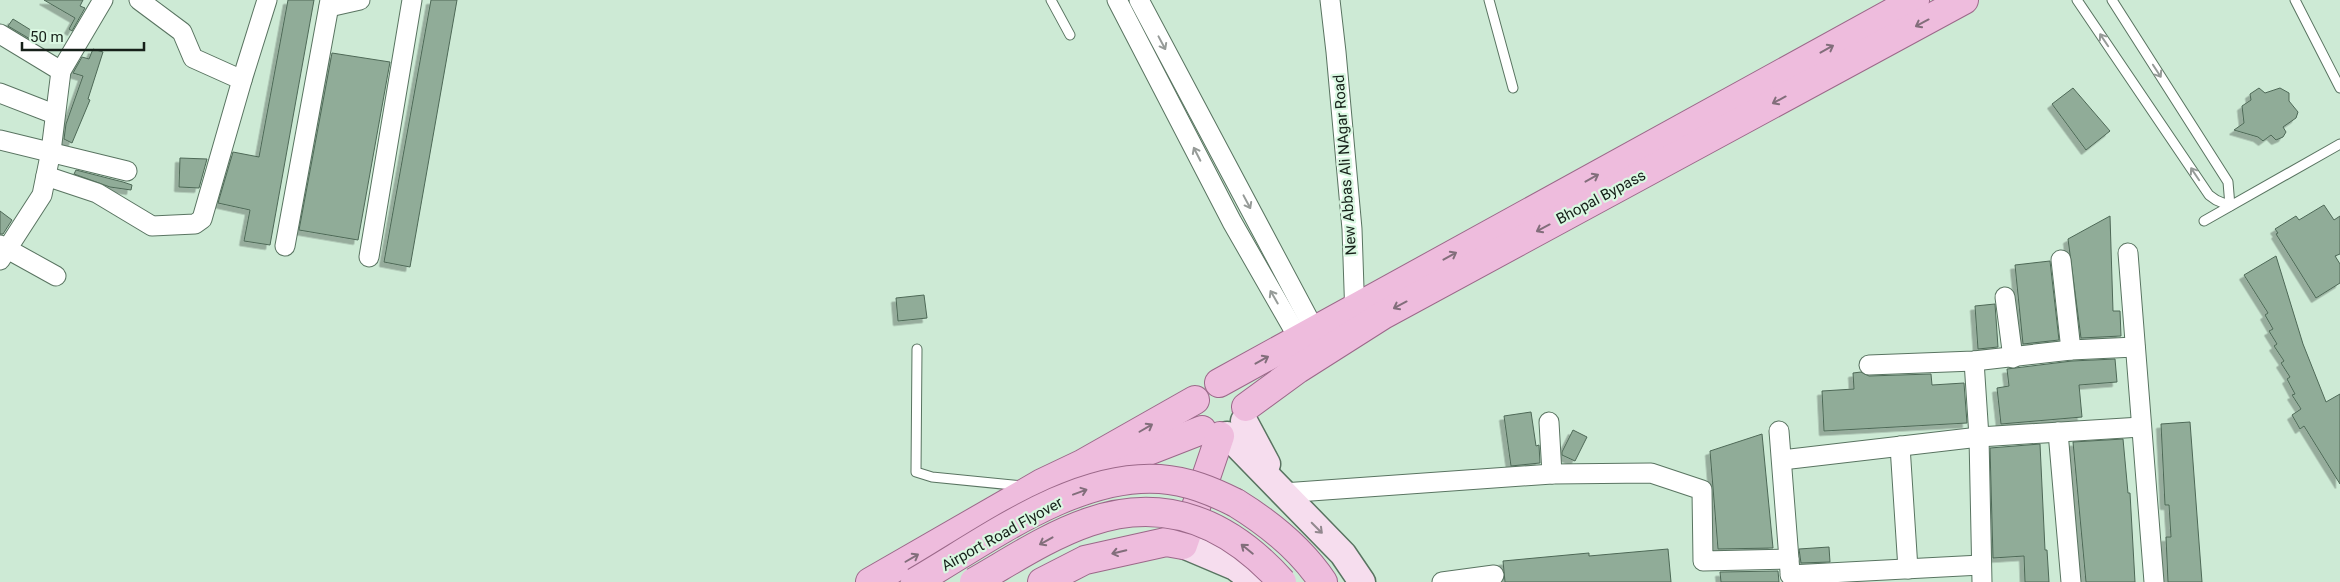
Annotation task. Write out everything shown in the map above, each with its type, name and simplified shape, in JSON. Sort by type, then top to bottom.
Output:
[{"type":"main road","name":"Bhopal Bypass","points":[[1082,464],[1143,453],[1225,427],[1298,369],[1355,320],[1915,0]]},
{"type":"main road","name":"Bhopal Bypass","points":[[1219,384],[1307,335],[1355,320],[1383,314],[1964,0]]},
{"type":"main road","points":[[870,582],[1042,483],[1082,464],[1195,400],[1204,388],[1219,384],[1234,388],[1244,399],[1225,427],[1175,543],[1085,560],[1042,582]]},
{"type":"main road","points":[[1195,400],[1194,416],[1225,427]]},
{"type":"main road","name":"Airport Road Flyover","points":[[915,582],[1022,518],[1055,502],[1108,484],[1142,479],[1161,479],[1195,485],[1236,502],[1258,516],[1297,549],[1323,582]]},
{"type":"main road","name":"Airport Road Flyover","points":[[974,582],[1049,539],[1088,522],[1107,516],[1157,511],[1174,513],[1219,530],[1237,540],[1266,565],[1282,582]]},
{"type":"street","points":[[56,276],[2,251],[42,196],[51,151],[60,71],[103,0]]},
{"type":"street","points":[[139,0],[182,32],[193,58],[242,80]]},
{"type":"street","points":[[46,176],[96,193],[152,226],[195,224],[202,219],[267,0]]},
{"type":"street","points":[[285,246],[330,4],[360,0]]},
{"type":"street","points":[[369,257],[412,0]]},
{"type":"street","points":[[1117,0],[1232,222],[1307,335]]},
{"type":"street","points":[[1139,0],[1307,335]]},
{"type":"street","name":"New Abbas Ali NAgar Road","points":[[1330,0],[1352,229],[1355,320]]},
{"type":"street","points":[[0,34],[60,71]]},
{"type":"street","points":[[0,93],[54,114]]},
{"type":"street","points":[[0,140],[127,171]]},
{"type":"street","points":[[2128,253],[2154,582]]},
{"type":"street","points":[[2061,260],[2071,350]]},
{"type":"street","points":[[2005,297],[2014,358]]},
{"type":"street","points":[[1869,365],[1974,361],[2014,358],[2071,350],[2135,347]]},
{"type":"street","points":[[1282,493],[1552,474],[1651,473],[1702,490],[1703,561],[1790,572],[1908,569],[1982,574],[1980,437],[1974,361]]},
{"type":"street","points":[[1549,422],[1552,474]]},
{"type":"street","points":[[1225,427],[1282,493],[1343,554],[1362,582]]},
{"type":"street","points":[[1782,460],[1980,437],[2141,427]]},
{"type":"street","points":[[1779,431],[1790,572]]},
{"type":"street","points":[[2058,432],[2071,582]]},
{"type":"street","points":[[1900,446],[1908,569]]},
{"type":"street","points":[[1175,543],[1235,567],[1255,582]]},
{"type":"street","points":[[1442,582],[1494,575]]},
{"type":"lane","points":[[1051,0],[1070,36]]},
{"type":"lane","points":[[1489,0],[1513,88]]},
{"type":"lane","points":[[2077,0],[2209,195],[2230,206]]},
{"type":"lane","points":[[2112,0],[2228,182],[2230,206]]},
{"type":"lane","points":[[2295,0],[2340,88]]},
{"type":"lane","points":[[2204,220],[2340,144]]},
{"type":"lane","points":[[917,349],[916,472],[932,477],[1028,486],[1042,483]]},
{"type":"building","points":[[44,0],[83,0],[80,6],[85,8],[72,31],[69,29],[75,18]]},
{"type":"building","points":[[288,0],[314,0],[270,245],[244,241],[250,210],[218,203],[233,152],[259,157]]},
{"type":"building","points":[[431,0],[457,0],[410,267],[384,262]]},
{"type":"building","points":[[13,19],[34,32],[30,39],[8,26]]},
{"type":"building","points":[[93,49],[103,52],[88,99],[90,100],[72,143],[64,139],[66,124],[83,76],[73,73],[82,57],[89,59]]},
{"type":"building","points":[[332,53],[390,62],[358,240],[299,230]]},
{"type":"building","points":[[2073,88],[2110,131],[2086,150],[2052,104]]},
{"type":"building","points":[[2259,88],[2265,93],[2280,88],[2289,93],[2289,101],[2298,112],[2296,118],[2283,127],[2286,132],[2283,137],[2276,140],[2271,135],[2263,141],[2258,137],[2234,130],[2244,123],[2242,106],[2251,100],[2250,94]]},
{"type":"building","points":[[180,158],[207,159],[199,188],[179,187]]},
{"type":"building","points":[[76,170],[132,185],[131,190],[110,187],[74,174]]},
{"type":"building","points":[[2324,205],[2334,220],[2340,216],[2340,254],[2335,256],[2340,264],[2340,283],[2316,298],[2276,234],[2278,233],[2275,229],[2296,216],[2299,220]]},
{"type":"building","points":[[0,211],[12,220],[3,234],[0,234]]},
{"type":"building","points":[[2110,216],[2113,311],[2120,311],[2121,336],[2081,338],[2068,239]]},
{"type":"building","points":[[2276,256],[2303,344],[2326,402],[2340,394],[2340,484],[2304,426],[2300,429],[2292,415],[2301,409],[2292,395],[2295,394],[2287,379],[2290,377],[2281,363],[2284,361],[2274,346],[2277,344],[2269,331],[2273,329],[2265,315],[2268,313],[2244,275]]},
{"type":"building","points":[[2050,261],[2059,340],[2023,344],[2015,265]]},
{"type":"building","points":[[924,295],[927,318],[898,321],[896,298]]},
{"type":"building","points":[[1995,304],[1998,347],[1978,349],[1975,306]]},
{"type":"building","points":[[2115,359],[2117,382],[2079,385],[2082,417],[2001,424],[1997,388],[2009,386],[2007,369],[2072,361]]},
{"type":"building","points":[[1861,372],[1869,376],[1931,374],[1932,385],[1964,383],[1967,423],[1824,431],[1822,391],[1854,389],[1853,373]]},
{"type":"building","points":[[1531,412],[1536,446],[1539,445],[1540,463],[1511,466],[1504,416]]},
{"type":"building","points":[[2190,422],[2202,582],[2168,582],[2166,537],[2171,537],[2169,505],[2165,505],[2161,424]]},
{"type":"building","points":[[1573,430],[1587,437],[1575,461],[1562,455]]},
{"type":"building","points":[[1762,434],[1773,548],[1718,549],[1710,451]]},
{"type":"building","points":[[2123,439],[2128,493],[2130,493],[2135,582],[2086,582],[2073,442]]},
{"type":"building","points":[[2040,444],[2045,550],[2047,550],[2049,582],[2025,582],[2024,556],[1993,558],[1990,448]]},
{"type":"building","points":[[1829,547],[1830,562],[1801,563],[1799,549]]},
{"type":"building","points":[[1668,549],[1671,582],[1505,582],[1503,561],[1589,553],[1589,556]]},
{"type":"building","points":[[1778,571],[1779,582],[1721,582],[1720,572]]}]
